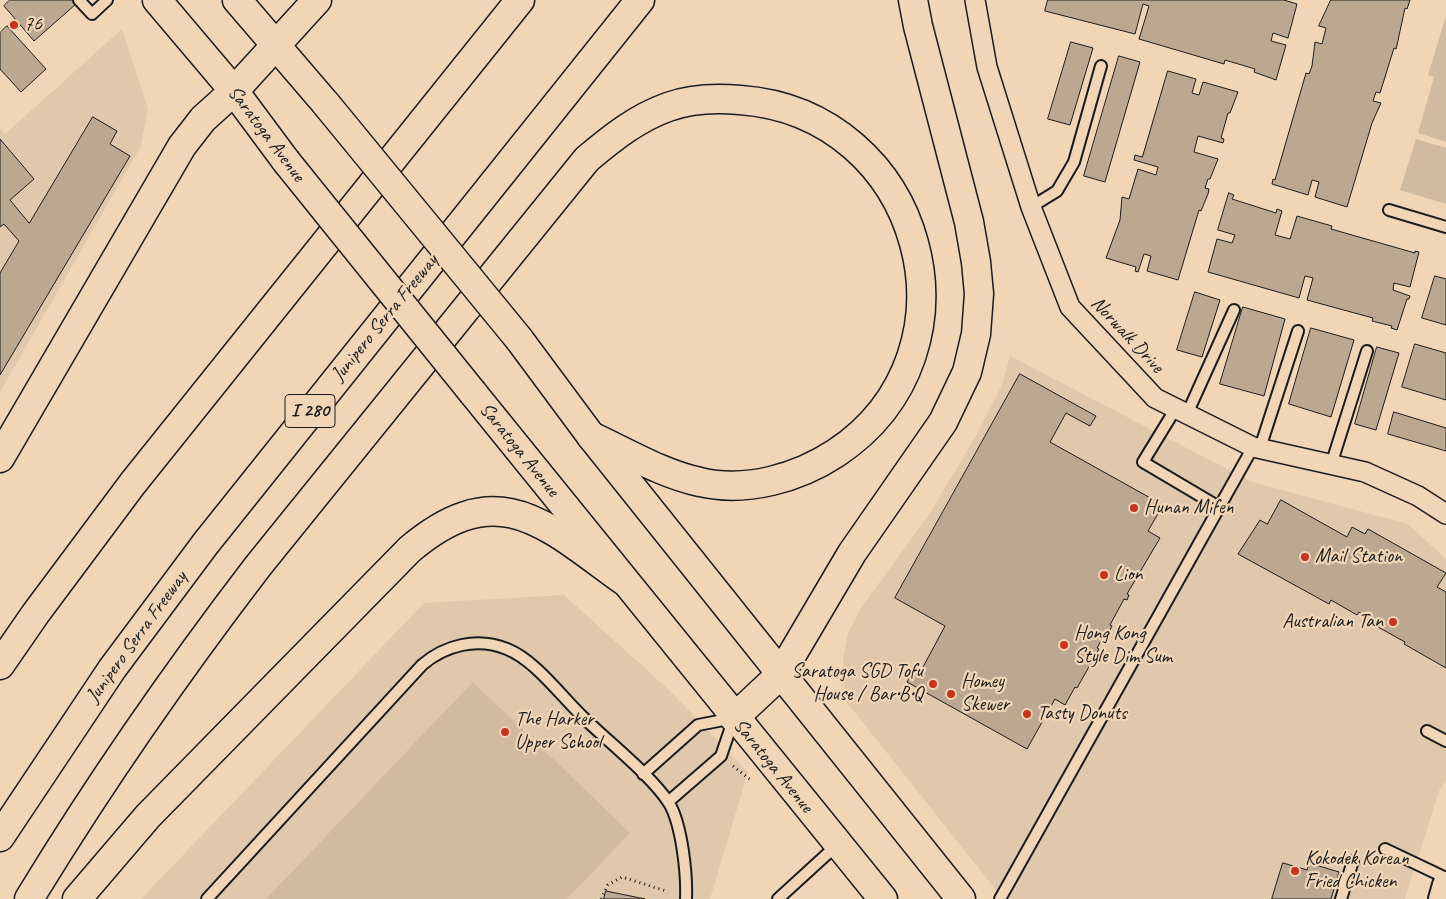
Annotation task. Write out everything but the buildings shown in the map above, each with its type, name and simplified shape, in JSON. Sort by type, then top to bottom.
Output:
[{"type":"main road","name":"Saratoga Avenue","points":[[157,0],[234,91],[286,161],[734,718],[883,899]]},
{"type":"main road","points":[[237,0],[327,105],[519,339],[591,436],[780,675],[961,899]]},
{"type":"main road","points":[[0,458],[182,146],[203,119],[234,91],[317,0]]},
{"type":"main road","points":[[0,664],[139,476],[520,0]]},
{"type":"main road","name":"Junipero Serra Freeway","points":[[0,837],[112,668],[206,543],[640,0]]},
{"type":"main road","points":[[734,718],[780,675],[852,553],[943,422],[967,372],[976,334],[979,294],[976,262],[969,222],[913,0]]},
{"type":"main road","points":[[29,899],[101,784],[211,628],[270,550],[587,159],[614,136],[642,119],[669,106],[697,101],[726,99],[757,101],[785,108],[812,118],[840,134],[862,153],[899,202],[911,230],[920,262],[922,296],[919,329],[910,361],[896,391],[876,420],[852,442],[824,460],[791,476],[731,486],[701,483],[673,474],[591,436]]},
{"type":"main road","points":[[77,899],[148,816],[410,549],[441,525],[471,514],[492,510],[528,517],[559,535],[624,580]]},
{"type":"main road","points":[[1442,899],[1446,885]]},
{"type":"street","name":"Norwalk Drive","points":[[975,0],[987,67],[1031,207],[1070,307],[1155,398],[1256,448],[1364,472],[1418,496],[1446,514]]},
{"type":"lane","points":[[79,0],[92,14],[107,0]]},
{"type":"lane","points":[[1031,207],[1057,191],[1074,162],[1101,66]]},
{"type":"lane","points":[[1390,210],[1446,227]]},
{"type":"lane","points":[[1219,507],[1143,462],[1181,411],[1234,310]]},
{"type":"lane","points":[[1000,899],[1219,507],[1256,448],[1298,331]]},
{"type":"lane","points":[[1331,465],[1367,351]]},
{"type":"lane","points":[[207,899],[422,665],[432,656],[454,646],[482,644],[496,646],[521,656],[643,774],[668,802],[681,837],[687,881],[686,899]]},
{"type":"lane","points":[[643,774],[698,725],[734,718],[721,756],[668,802]]},
{"type":"lane","points":[[1427,732],[1446,741]]},
{"type":"lane","points":[[778,899],[838,845]]},
{"type":"lane","points":[[1386,849],[1446,878]]},
{"type":"lane","points":[[1340,899],[1353,861]]},
{"type":"path","points":[[721,756],[754,783]]},
{"type":"path","points":[[600,899],[608,885],[622,877],[666,891]]},
{"type":"shaded area","points":[[1446,16],[1446,142],[1418,133],[1434,77],[1428,75]]},
{"type":"shaded area","points":[[122,29],[148,109],[141,146],[0,392],[0,128],[5,134]]},
{"type":"shaded area","points":[[1416,139],[1446,148],[1446,204],[1400,190]]},
{"type":"shaded area","points":[[1010,356],[1252,482],[1408,524],[1446,559],[1446,781],[1439,791],[1405,899],[1003,899],[845,700],[843,659],[848,633],[861,608],[928,516],[976,436],[1002,385]]},
{"type":"shaded area","name":"The Harker Upper School","points":[[564,595],[670,691],[748,772],[710,899],[141,899],[424,603]]},
{"type":"shaded area","points":[[473,682],[630,833],[567,899],[266,899]]},
{"type":"place","name":"76","points":[[14,25]]},
{"type":"place","name":"Hunan Mifen","points":[[1134,508]]},
{"type":"place","name":"Mail Station","points":[[1305,557]]},
{"type":"place","name":"Lion","points":[[1104,575]]},
{"type":"place","name":"Australian Tan","points":[[1393,622]]},
{"type":"place","name":"Hong Kong Style Dim Sum","points":[[1064,645]]},
{"type":"place","name":"Saratoga SGD Tofu House / Bar•B•Q","points":[[933,684]]},
{"type":"place","name":"Homey Skewer","points":[[951,694]]},
{"type":"place","name":"Tasty Donuts","points":[[1027,714]]},
{"type":"place","name":"The Harker Upper School","points":[[505,732]]},
{"type":"place","name":"Kokodek Korean Fried Chicken","points":[[1295,871]]}]
